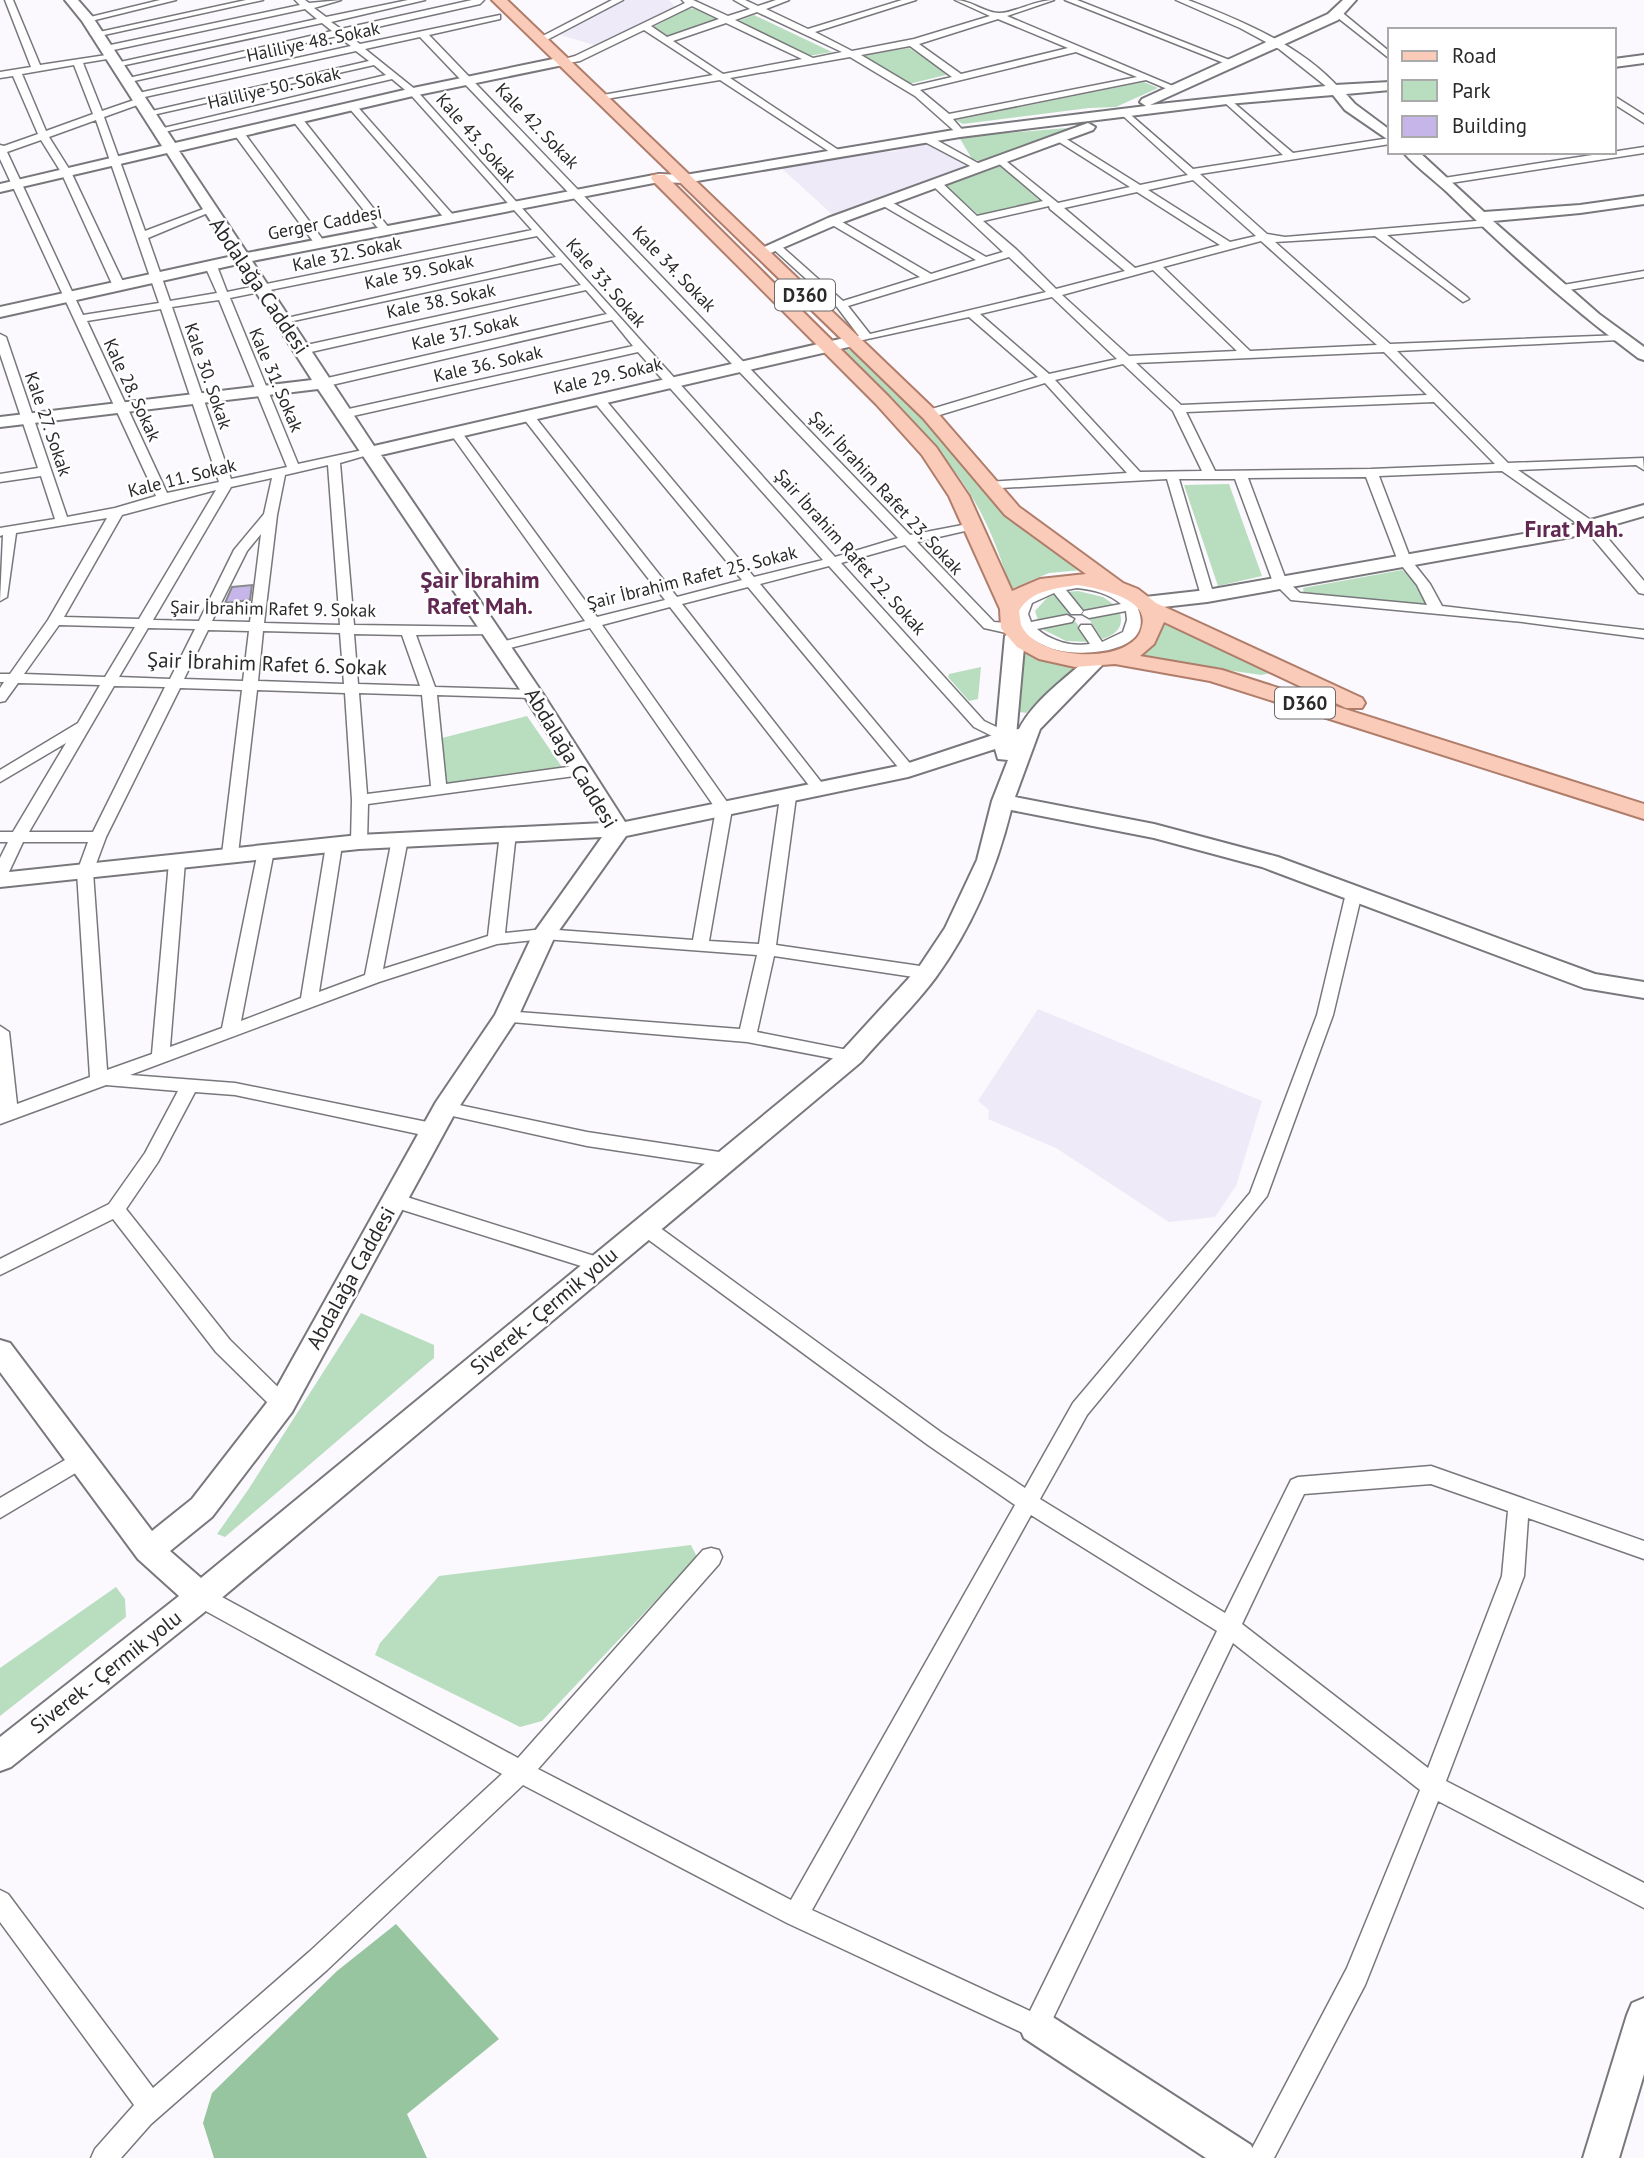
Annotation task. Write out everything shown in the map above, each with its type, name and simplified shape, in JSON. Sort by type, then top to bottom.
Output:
[{"type":"main road","name":"D360","points":[[480,1],[498,9],[540,40],[685,179],[768,249],[860,340],[929,414],[1012,511],[1114,585]]},
{"type":"main road","name":"D360","points":[[498,9],[545,65],[831,348],[929,451],[959,496],[1009,607]]},
{"type":"main road","points":[[1077,579],[1114,585],[1141,606],[1153,619],[1153,631],[1146,642],[1133,651],[1104,656],[1058,659],[1033,649],[1007,618],[1009,607],[1016,597],[1042,583],[1077,579]]},
{"type":"main road","name":"D360","points":[[1141,606],[1324,690],[1490,761]]},
{"type":"main road","name":"D360","points":[[1104,656],[1214,675],[1644,812]]},
{"type":"street","points":[[9,0],[37,69]]},
{"type":"street","points":[[0,150],[98,115],[111,57],[172,0]]},
{"type":"street","points":[[111,57],[259,0]]},
{"type":"street","points":[[111,57],[303,3],[337,0]]},
{"type":"street","points":[[0,75],[324,20],[421,0]]},
{"type":"street","points":[[540,40],[619,0]]},
{"type":"street","points":[[738,0],[851,54],[948,117],[960,134]]},
{"type":"street","points":[[667,40],[785,0]]},
{"type":"street","points":[[806,32],[912,0]]},
{"type":"street","points":[[959,0],[1175,89]]},
{"type":"street","points":[[603,98],[720,75],[912,43],[1051,0]]},
{"type":"street","points":[[1069,0],[1232,63]]},
{"type":"street","points":[[1350,0],[1333,18],[1125,113],[833,221],[768,249],[841,305],[860,340],[1055,293],[1264,237],[1285,240],[1377,232],[1644,200]]},
{"type":"street","points":[[111,57],[340,34],[480,1]]},
{"type":"street","points":[[0,188],[413,92],[578,59],[646,27],[689,1],[809,60]]},
{"type":"street","points":[[1189,1],[1279,43],[1388,137]]},
{"type":"street","name":"Kale 43. Sokak","points":[[303,3],[413,92],[513,206]]},
{"type":"street","name":"Haliliye 48. Sokak","points":[[111,57],[360,48],[423,34],[498,9]]},
{"type":"street","points":[[1336,12],[1388,54]]},
{"type":"street","points":[[646,27],[836,153]]},
{"type":"street","name":"Kale 42. Sokak","points":[[423,34],[578,194]]},
{"type":"street","points":[[912,43],[960,78]]},
{"type":"street","points":[[909,90],[1076,49]]},
{"type":"street","points":[[111,57],[377,62]]},
{"type":"street","name":"Haliliye 50. Sokak","points":[[111,57],[394,76]]},
{"type":"street","name":"Abdalağa Caddesi","points":[[111,57],[323,383],[533,694],[619,830],[544,934],[506,1017],[432,1130],[282,1404],[201,1508],[149,1550]]},
{"type":"street","points":[[1616,63],[1644,59]]},
{"type":"street","name":"Kale 30. Sokak","points":[[78,62],[116,160],[226,484]]},
{"type":"street","points":[[16,73],[43,135],[66,172],[119,286]]},
{"type":"street","points":[[948,117],[1144,78]]},
{"type":"street","points":[[1125,113],[1227,100],[1388,86]]},
{"type":"street","points":[[1227,100],[1292,157]]},
{"type":"street","points":[[1616,100],[1644,120]]},
{"type":"street","points":[[352,106],[450,218]]},
{"type":"street","points":[[1616,112],[1644,108]]},
{"type":"street","points":[[1125,113],[1385,346],[1506,468],[1590,526],[1644,590]]},
{"type":"street","name":"Gerger Caddesi","points":[[0,312],[319,242],[659,178],[685,179],[927,138],[1125,113]]},
{"type":"street","points":[[296,119],[385,230]]},
{"type":"street","points":[[238,132],[319,242]]},
{"type":"street","points":[[927,138],[980,167]]},
{"type":"street","points":[[1060,138],[1230,247]]},
{"type":"street","points":[[976,219],[1139,188],[1194,174],[1388,139]]},
{"type":"street","name":"Kale 28. Sokak","points":[[0,150],[163,498]]},
{"type":"street","points":[[1444,181],[1644,150]]},
{"type":"street","points":[[1412,154],[1504,240],[1593,317],[1644,355]]},
{"type":"street","points":[[1001,160],[1133,272]]},
{"type":"street","points":[[936,183],[1013,252],[1178,409],[1210,475]]},
{"type":"street","name":"Kale 34. Sokak","points":[[578,194],[744,367]]},
{"type":"street","points":[[884,202],[986,261]]},
{"type":"street","name":"Kale 33. Sokak","points":[[513,206],[615,316],[671,384]]},
{"type":"street","points":[[142,236],[210,211]]},
{"type":"street","points":[[833,221],[932,279]]},
{"type":"street","name":"Kale 32. Sokak","points":[[80,319],[264,289],[538,232]]},
{"type":"street","points":[[1377,232],[1463,299]]},
{"type":"street","points":[[841,305],[1013,252]]},
{"type":"street","name":"Kale 39. Sokak","points":[[284,320],[562,259]]},
{"type":"street","name":"Kale 31. Sokak","points":[[211,266],[294,469]]},
{"type":"street","points":[[1155,266],[1245,353]]},
{"type":"street","points":[[1563,289],[1644,274]]},
{"type":"street","name":"Kale 38. Sokak","points":[[302,350],[586,287]]},
{"type":"street","points":[[971,313],[1047,378],[1137,476]]},
{"type":"street","name":"Kale 37. Sokak","points":[[323,383],[615,316]]},
{"type":"street","name":"Kale 27. Sokak","points":[[0,337],[63,523]]},
{"type":"street","points":[[929,414],[1047,378],[1127,360],[1619,337]]},
{"type":"street","name":"Kale 29. Sokak","points":[[372,452],[860,340]]},
{"type":"street","name":"Kale 36. Sokak","points":[[344,414],[640,348]]},
{"type":"street","name":"Şair İbrahim Rafet 23. Sokak","points":[[744,367],[989,625],[1017,631]]},
{"type":"street","points":[[0,422],[323,383]]},
{"type":"street","name":"Şair İbrahim Rafet 22. Sokak","points":[[671,384],[979,724],[1006,738]]},
{"type":"street","points":[[1178,409],[1438,398]]},
{"type":"street","points":[[599,400],[908,770]]},
{"type":"street","points":[[528,416],[820,790]]},
{"type":"street","points":[[456,433],[724,809],[700,946]]},
{"type":"street","name":"Kale 11. Sokak","points":[[5,531],[117,512],[163,498],[372,452]]},
{"type":"street","points":[[988,486],[1137,476],[1371,473],[1639,461],[1644,466]]},
{"type":"street","points":[[334,462],[360,800],[359,842]]},
{"type":"street","points":[[0,478],[46,471]]},
{"type":"street","points":[[230,854],[270,515],[279,473]]},
{"type":"street","points":[[1371,473],[1405,561],[1423,584],[1437,610]]},
{"type":"street","points":[[1240,475],[1280,582],[1296,597],[1644,634]]},
{"type":"street","points":[[1172,476],[1207,596]]},
{"type":"street","points":[[0,874],[18,837],[226,484]]},
{"type":"street","points":[[1141,606],[1097,587],[1077,584],[1056,586],[1030,596],[1022,605],[1017,631],[1141,606],[1590,526],[1644,510]]},
{"type":"street","points":[[0,698],[7,678],[55,621],[117,512]]},
{"type":"street","points":[[102,1081],[85,872],[98,837],[205,627],[241,550],[270,515]]},
{"type":"street","name":"Şair İbrahim Rafet 25. Sokak","points":[[496,638],[594,623],[906,540],[973,526]]},
{"type":"street","points":[[0,597],[5,531]]},
{"type":"street","points":[[1056,586],[1104,656]]},
{"type":"street","name":"Şair İbrahim Rafet 9. Sokak","points":[[55,621],[407,631],[496,638]]},
{"type":"street","points":[[407,631],[429,690],[439,790]]},
{"type":"street","name":"Siverek - Çermik yolu","points":[[1003,801],[1009,681],[1017,631]]},
{"type":"street","name":"Siverek - Çermik yolu","points":[[0,1756],[201,1597],[852,1056],[927,974],[956,929],[988,860],[1003,801],[1030,727],[1055,699],[1104,656]]},
{"type":"street","name":"Şair İbrahim Rafet 6. Sokak","points":[[7,678],[533,694]]},
{"type":"street","points":[[0,777],[84,725]]},
{"type":"street","points":[[0,880],[359,842],[508,833],[619,830],[908,770],[1006,738],[1030,727]]},
{"type":"street","points":[[360,800],[582,771]]},
{"type":"street","points":[[747,1036],[767,949],[788,797]]},
{"type":"street","points":[[1003,801],[1154,831],[1270,862],[1419,920],[1592,982],[1644,990]]},
{"type":"street","points":[[496,939],[508,833]]},
{"type":"street","points":[[0,837],[98,837]]},
{"type":"street","points":[[373,978],[400,839]]},
{"type":"street","points":[[309,1002],[334,845]]},
{"type":"street","points":[[230,1031],[266,851]]},
{"type":"street","points":[[160,1058],[177,862]]},
{"type":"street","points":[[796,1915],[1080,1409],[1258,1196],[1325,1015],[1354,893]]},
{"type":"street","points":[[0,1032],[5,1116],[373,978],[496,939],[544,934],[767,949],[927,974]]},
{"type":"street","points":[[506,1017],[747,1036],[852,1056]]},
{"type":"street","points":[[102,1081],[191,1084],[235,1089],[432,1130]]},
{"type":"street","points":[[0,1268],[116,1209],[152,1157],[191,1084]]},
{"type":"street","points":[[445,1108],[587,1139],[726,1160]]},
{"type":"street","points":[[394,1200],[600,1265]]},
{"type":"street","points":[[116,1209],[223,1346],[282,1404]]},
{"type":"street","points":[[645,1227],[935,1439],[1028,1502],[1229,1627],[1433,1786],[1644,1896]]},
{"type":"street","points":[[4,1366],[82,1459],[149,1550],[201,1597],[521,1772],[796,1915],[1036,2026],[1238,2158]]},
{"type":"street","points":[[0,1509],[82,1459]]},
{"type":"street","points":[[1036,2026],[1298,1486],[1431,1475],[1644,1550]]},
{"type":"street","points":[[1260,2158],[1356,1976],[1433,1786],[1513,1576],[1519,1506]]},
{"type":"street","points":[[104,2158],[151,2107],[318,1961],[521,1772],[711,1557]]},
{"type":"street","points":[[0,1902],[151,2107]]},
{"type":"street","points":[[1601,2158],[1644,2015]]},
{"type":"shaded area","points":[[625,0],[669,0],[677,9],[601,47],[557,34]]},
{"type":"shaded area","points":[[928,141],[971,166],[833,215],[780,167],[879,150],[892,152],[899,150],[900,146]]},
{"type":"shaded area","points":[[1038,1009],[1262,1101],[1236,1186],[1215,1217],[1169,1222],[1056,1148],[988,1119],[989,1110],[978,1101]]},
{"type":"green space","points":[[696,8],[719,20],[668,37],[653,27],[688,9]]},
{"type":"green space","points":[[754,15],[832,52],[809,56],[738,21]]},
{"type":"green space","points":[[909,48],[950,74],[909,84],[865,58],[866,55]]},
{"type":"green space","points":[[1144,82],[1158,88],[1116,107],[963,124],[956,120]]},
{"type":"green space","points":[[1080,127],[983,162],[972,159],[959,137]]},
{"type":"green space","points":[[1001,166],[1040,201],[979,215],[945,186]]},
{"type":"green space","points":[[847,349],[856,353],[943,440],[1082,570],[1049,573],[1011,589],[988,527],[956,473],[921,430],[844,352]]},
{"type":"green space","points":[[1229,484],[1262,576],[1218,586],[1184,485]]},
{"type":"green space","points":[[1402,570],[1410,576],[1426,601],[1424,605],[1304,594],[1303,588]]},
{"type":"green space","points":[[1078,591],[1103,597],[1116,606],[1085,611],[1067,592]]},
{"type":"green space","points":[[1055,594],[1070,614],[1038,620],[1035,611],[1047,598]]},
{"type":"green space","points":[[1120,613],[1118,630],[1102,639],[1089,619]]},
{"type":"green space","points":[[1163,617],[1275,672],[1261,675],[1137,657],[1159,636]]},
{"type":"green space","points":[[1075,621],[1090,642],[1066,641],[1040,628]]},
{"type":"green space","points":[[1018,649],[1035,656],[1078,665],[1026,713],[1020,712]]},
{"type":"green space","points":[[981,667],[978,699],[969,701],[948,677],[949,674]]},
{"type":"green space","points":[[527,716],[562,767],[447,784],[442,738]]},
{"type":"green space","points":[[361,1313],[434,1345],[434,1358],[225,1537],[217,1534],[248,1490]]},
{"type":"green space","points":[[691,1545],[697,1557],[542,1721],[520,1727],[375,1655],[380,1643],[439,1576]]},
{"type":"green space","points":[[116,1587],[125,1599],[126,1617],[0,1716],[0,1668]]},
{"type":"green space","points":[[396,1924],[499,2039],[407,2114],[427,2158],[214,2158],[203,2123],[212,2093],[337,1971]]},
{"type":"building","points":[[252,585],[250,600],[225,603],[232,587]]},
{"type":"district","name":"Fırat Mah.","points":[[1574,529]]},
{"type":"district","name":"Şair İbrahim Rafet Mah.","points":[[480,593]]}]
